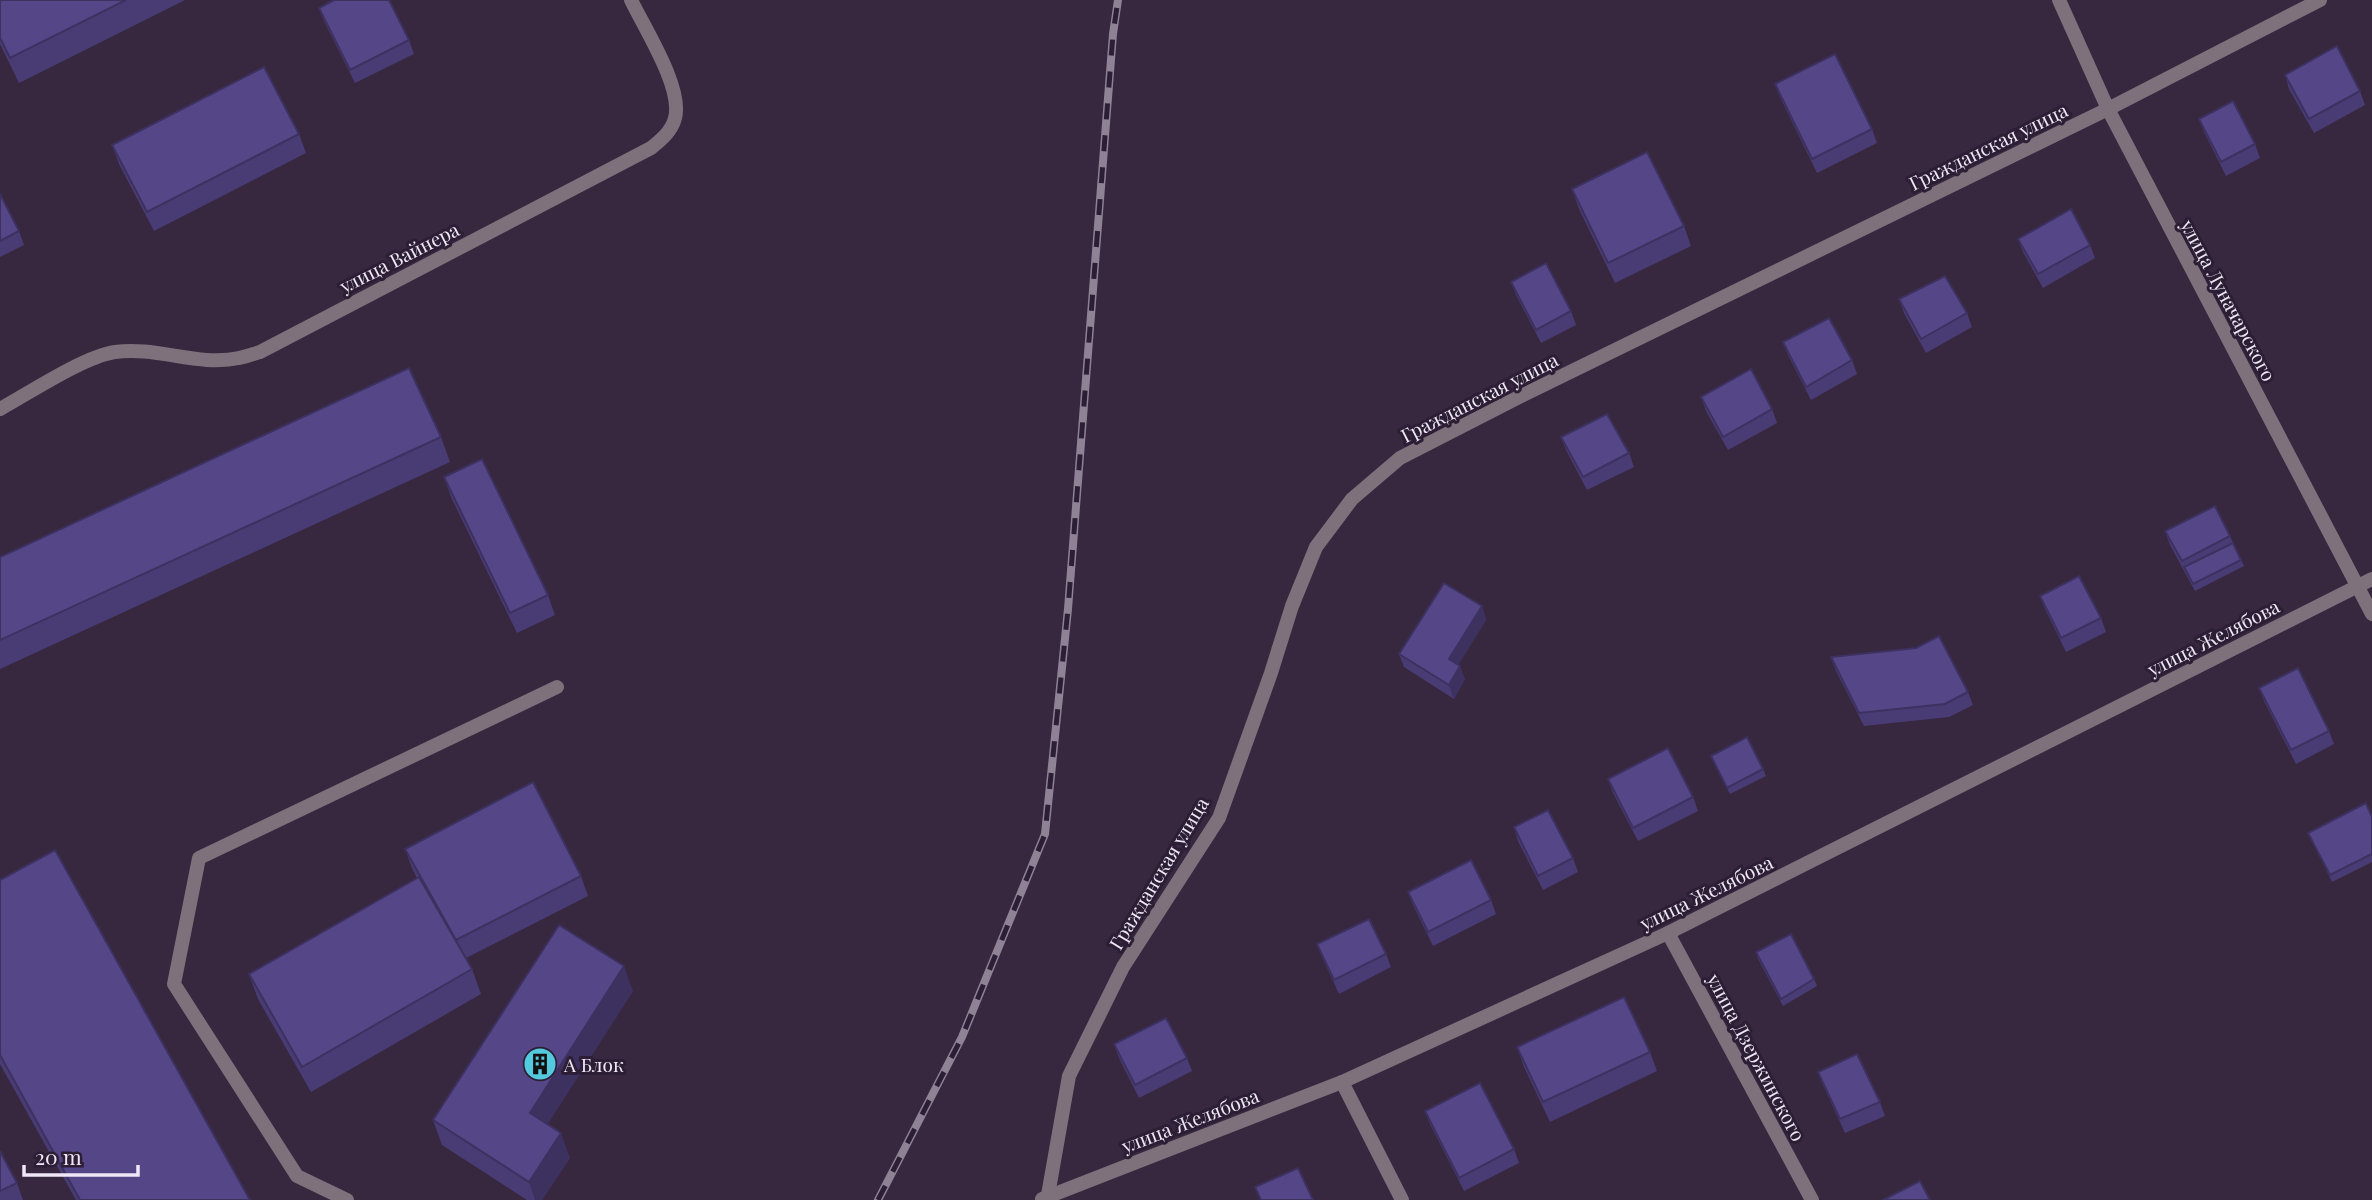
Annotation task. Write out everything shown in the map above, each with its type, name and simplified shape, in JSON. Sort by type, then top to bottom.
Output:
[{"type":"street","name":"улица Вайнера","points":[[0,409],[92,359],[114,352],[138,351],[215,359],[237,359],[260,352],[652,148],[666,136],[675,121],[677,103],[673,86],[631,0]]},
{"type":"street","name":"улица Луначарского","points":[[2059,0],[2108,109],[2372,614]]},
{"type":"street","name":"Гражданская улица","points":[[1044,1198],[1069,1076],[1124,967],[1219,818],[1292,606],[1316,547],[1352,499],[1400,458],[1521,396],[2108,109],[2320,0]]},
{"type":"street","name":"улица Желябова","points":[[1044,1198],[1342,1082],[1668,933],[2372,579]]},
{"type":"street","points":[[347,1200],[297,1176],[174,984],[199,858],[557,687]]},
{"type":"street","name":"улица Дзержинского","points":[[1668,933],[1812,1200]]},
{"type":"street","points":[[1342,1082],[1402,1200]]},
{"type":"building","points":[[0,0],[126,0],[10,58],[0,38]]},
{"type":"building","points":[[334,0],[389,0],[409,40],[350,70],[319,8]]},
{"type":"building","points":[[2337,46],[2360,91],[2309,119],[2285,75]]},
{"type":"building","points":[[1835,54],[1872,129],[1812,159],[1775,84]]},
{"type":"building","points":[[264,67],[299,134],[147,212],[112,145]]},
{"type":"building","points":[[2233,101],[2255,144],[2221,162],[2199,119]]},
{"type":"building","points":[[1647,152],[1684,226],[1608,263],[1572,189]]},
{"type":"building","points":[[0,194],[19,231],[0,241]]},
{"type":"building","points":[[2071,209],[2090,245],[2038,274],[2018,239]]},
{"type":"building","points":[[1546,263],[1571,311],[1536,330],[1511,282]]},
{"type":"building","points":[[1945,276],[1967,313],[1921,339],[1899,299]]},
{"type":"building","points":[[1829,318],[1852,360],[1806,387],[1783,342]]},
{"type":"building","points":[[409,368],[441,437],[0,640],[0,557]]},
{"type":"building","points":[[1751,369],[1772,409],[1723,437],[1701,397]]},
{"type":"building","points":[[1607,414],[1629,453],[1583,477],[1561,437]]},
{"type":"building","points":[[482,459],[548,595],[510,613],[444,477]]},
{"type":"building","points":[[2215,506],[2230,536],[2182,561],[2165,531]]},
{"type":"building","points":[[2233,543],[2241,560],[2193,584],[2184,567]]},
{"type":"building","points":[[2079,576],[2101,618],[2061,638],[2040,596]]},
{"type":"building","points":[[1444,583],[1482,606],[1449,659],[1460,666],[1449,685],[1399,654]]},
{"type":"building","points":[[1939,636],[1968,692],[1945,704],[1859,713],[1831,657],[1916,648]]},
{"type":"building","points":[[2298,668],[2329,731],[2291,750],[2259,688]]},
{"type":"building","points":[[1747,737],[1763,769],[1727,788],[1711,756]]},
{"type":"building","points":[[1668,748],[1693,797],[1633,828],[1608,779]]},
{"type":"building","points":[[533,782],[581,876],[456,940],[405,849]]},
{"type":"building","points":[[2366,803],[2372,817],[2372,854],[2330,875],[2308,833]]},
{"type":"building","points":[[1548,810],[1573,858],[1538,876],[1514,827]]},
{"type":"building","points":[[55,850],[250,1200],[80,1200],[0,1055],[0,880]]},
{"type":"building","points":[[1471,860],[1491,900],[1428,932],[1408,892]]},
{"type":"building","points":[[419,877],[472,969],[302,1067],[249,974]]},
{"type":"building","points":[[1369,919],[1386,954],[1334,980],[1317,944]]},
{"type":"building","name":"А Блок","points":[[559,925],[624,966],[530,1113],[561,1133],[529,1182],[433,1120]]},
{"type":"building","points":[[1791,934],[1814,979],[1781,999],[1756,952]]},
{"type":"building","points":[[1624,997],[1650,1052],[1543,1102],[1517,1047]]},
{"type":"building","points":[[1166,1018],[1187,1058],[1135,1085],[1114,1044]]},
{"type":"building","points":[[1857,1054],[1880,1102],[1840,1119],[1818,1072]]},
{"type":"building","points":[[1480,1083],[1514,1149],[1459,1178],[1425,1111]]},
{"type":"building","points":[[0,1151],[17,1183],[0,1191]]},
{"type":"building","points":[[1298,1168],[1313,1200],[1261,1200],[1255,1187]]},
{"type":"building","points":[[1920,1181],[1930,1200],[1883,1200]]},
{"type":"railway","points":[[878,1200],[962,1037],[1045,834],[1068,609],[1113,34],[1118,0]]},
{"type":"place","name":"А Блок","points":[[540,1064]]}]
